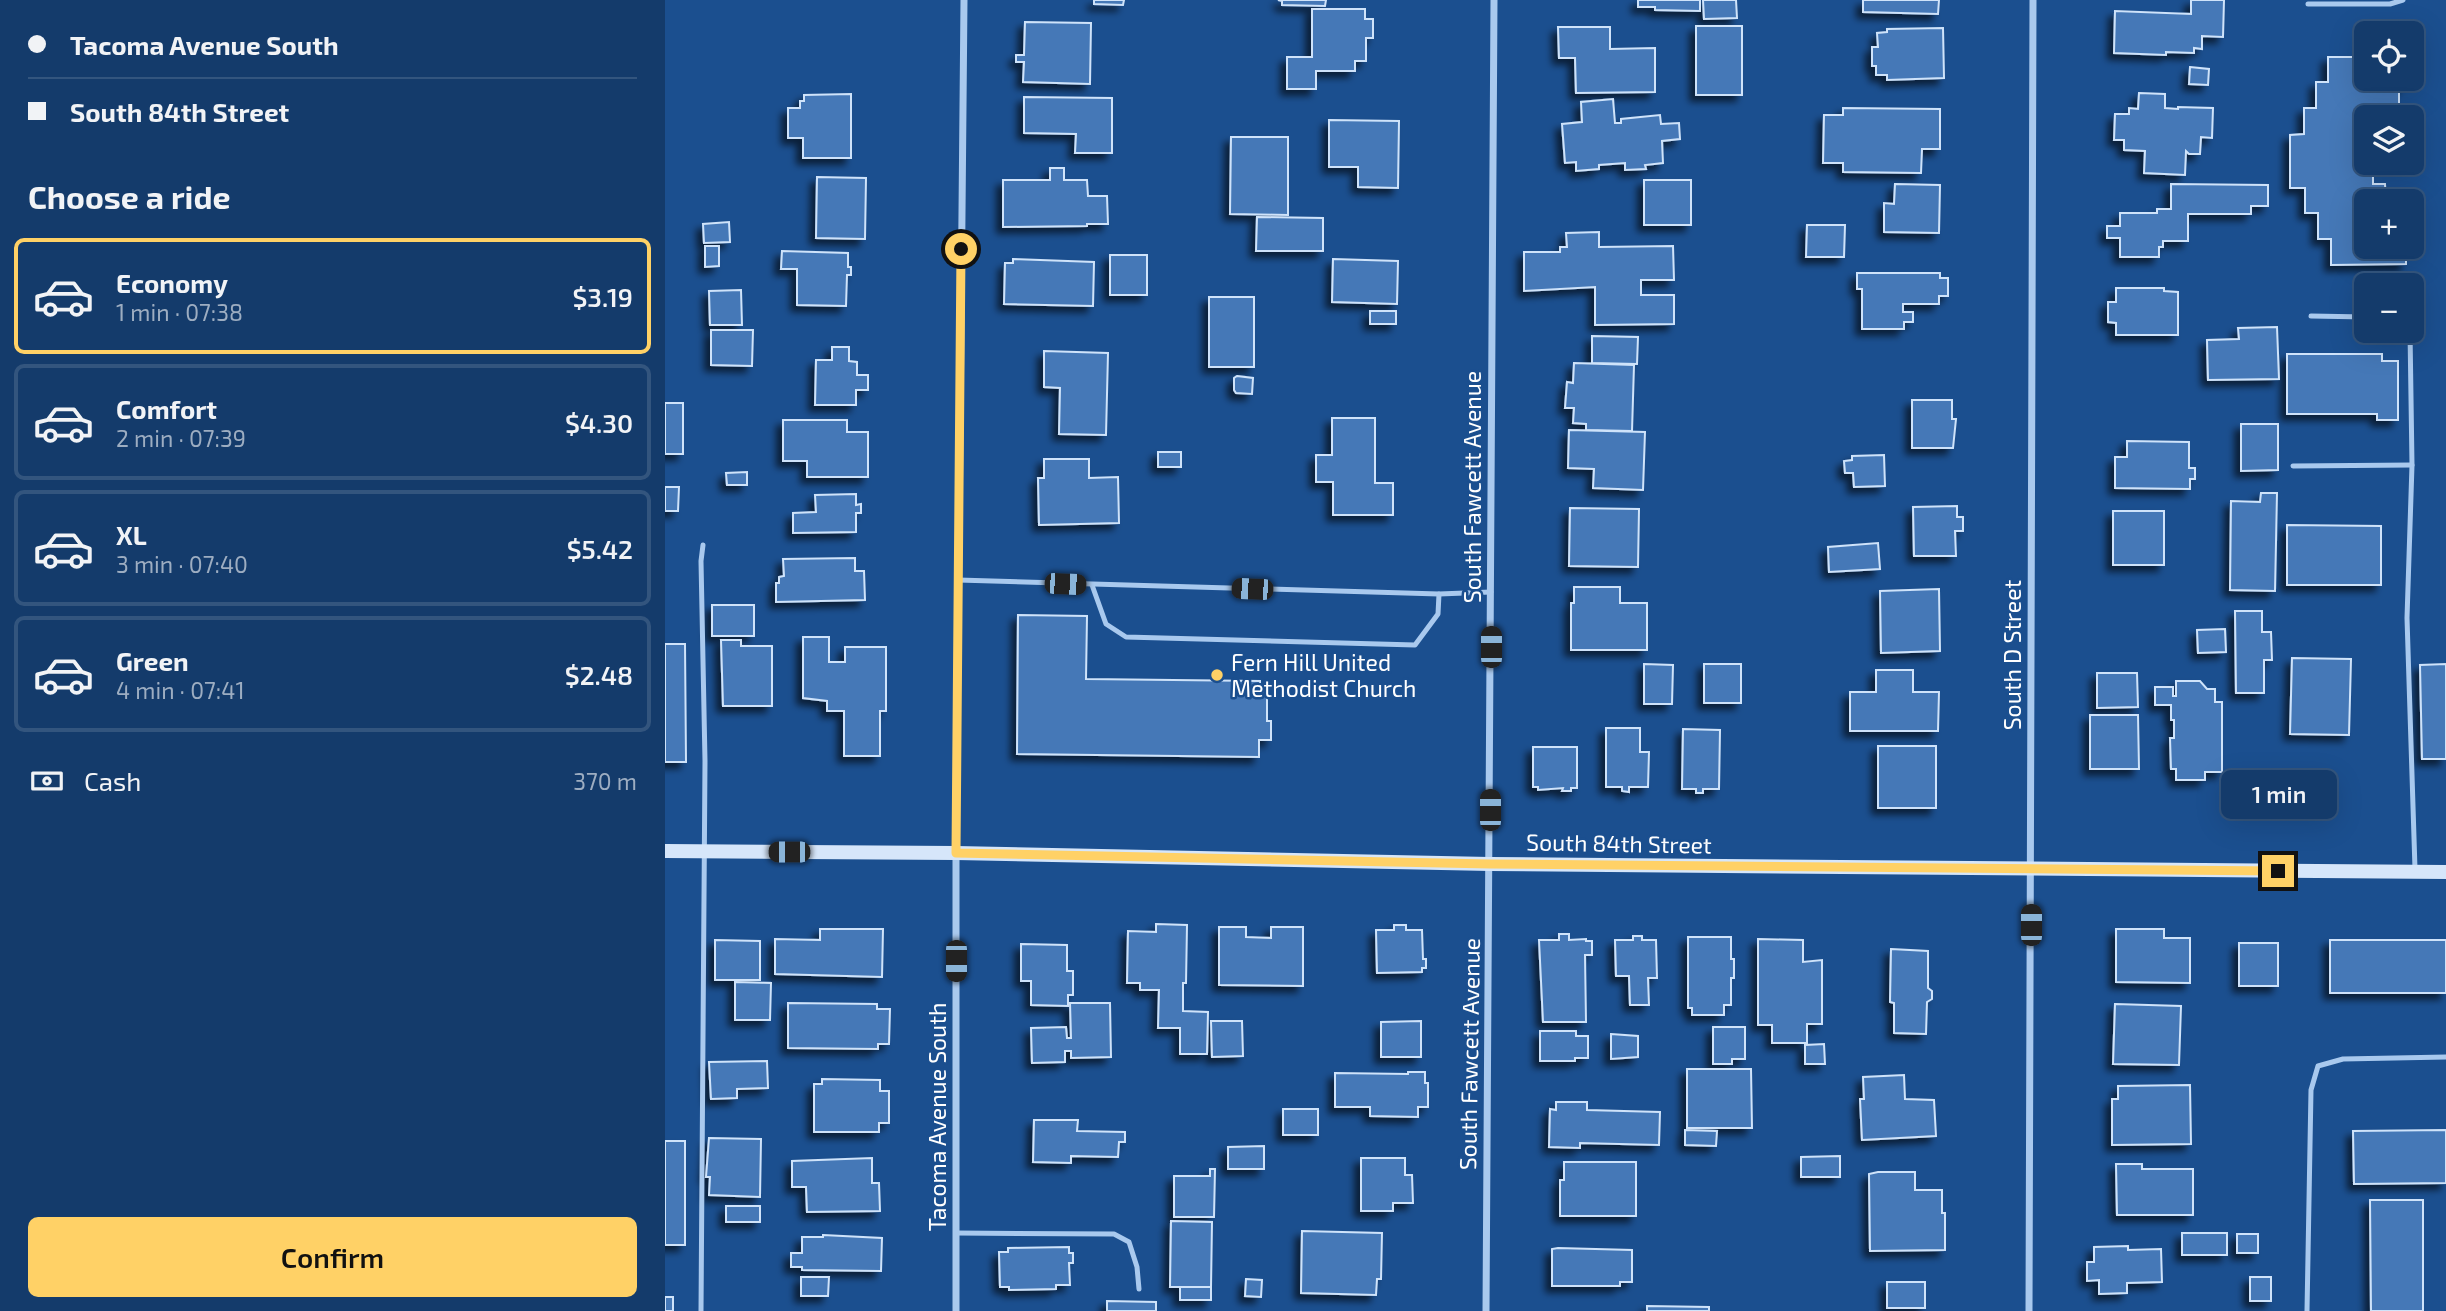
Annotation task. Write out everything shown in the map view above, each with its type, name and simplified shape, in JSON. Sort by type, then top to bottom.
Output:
[{"type":"main road","name":"South 84th Street","points":[[665,851],[956,853],[1490,864],[2446,872]]},
{"type":"street","name":"Tacoma Avenue South","points":[[956,1311],[956,853],[964,0]]},
{"type":"street","name":"South Fawcett Avenue","points":[[1486,1311],[1494,0]]},
{"type":"street","name":"South D Street","points":[[2029,1311],[2033,0]]},
{"type":"lane","points":[[2308,4],[2390,4],[2403,0]]},
{"type":"lane","points":[[2311,316],[2354,317]]},
{"type":"lane","points":[[2410,343],[2411,465],[2407,618],[2415,872]]},
{"type":"lane","points":[[2293,466],[2411,465]]},
{"type":"lane","points":[[701,1311],[705,851],[701,561],[703,545]]},
{"type":"lane","points":[[958,580],[1439,593],[1491,592]]},
{"type":"lane","points":[[1092,585],[1106,624],[1126,637],[1415,645],[1438,614],[1439,593]]},
{"type":"lane","points":[[2307,1311],[2311,1090],[2318,1066],[2343,1059],[2446,1057]]},
{"type":"lane","points":[[956,1233],[1114,1234],[1129,1242],[1137,1267],[1139,1289]]},
{"type":"building","points":[[1094,0],[1124,0],[1123,5],[1094,4]]},
{"type":"building","points":[[1278,0],[1326,0],[1325,6],[1282,5],[1282,1]]},
{"type":"building","points":[[1638,0],[1700,0],[1700,11],[1638,7]]},
{"type":"building","points":[[1703,0],[1736,0],[1737,18],[1704,19]]},
{"type":"building","points":[[1863,0],[1939,0],[1938,14],[1863,12]]},
{"type":"building","points":[[2191,0],[2224,0],[2223,37],[2202,36],[2202,49],[2194,48],[2194,53],[2114,53],[2115,11],[2191,14]]},
{"type":"building","points":[[1312,9],[1365,9],[1365,19],[1373,19],[1373,38],[1366,38],[1366,61],[1355,61],[1355,71],[1316,71],[1316,89],[1287,89],[1287,57],[1312,57]]},
{"type":"building","points":[[1025,22],[1091,23],[1090,84],[1023,82],[1024,62],[1016,62],[1016,55],[1024,55]]},
{"type":"building","points":[[1696,26],[1742,26],[1742,95],[1696,95]]},
{"type":"building","points":[[1558,27],[1610,27],[1610,49],[1655,48],[1655,92],[1576,93],[1575,58],[1559,58]]},
{"type":"building","points":[[1943,28],[1944,78],[1887,80],[1887,75],[1876,75],[1876,66],[1872,66],[1872,47],[1878,47],[1877,33],[1887,32],[1887,29]]},
{"type":"building","points":[[2328,57],[2354,57],[2354,91],[2399,91],[2399,105],[2354,105],[2354,175],[2373,175],[2373,184],[2385,184],[2385,189],[2354,189],[2354,259],[2406,259],[2406,264],[2331,265],[2331,239],[2318,239],[2318,213],[2305,213],[2305,188],[2290,188],[2290,135],[2304,134],[2304,108],[2316,108],[2316,82],[2328,82]]},
{"type":"building","points":[[2190,67],[2209,69],[2208,85],[2189,84]]},
{"type":"building","points":[[2139,93],[2165,94],[2165,108],[2213,108],[2212,138],[2201,137],[2200,154],[2189,154],[2186,151],[2185,175],[2144,173],[2145,151],[2124,150],[2124,140],[2114,140],[2115,114],[2129,114],[2129,108],[2138,109]]},
{"type":"building","points":[[851,94],[851,158],[803,158],[803,138],[788,138],[788,108],[800,108],[804,95]]},
{"type":"building","points":[[1024,97],[1112,98],[1112,153],[1075,153],[1076,134],[1024,133]]},
{"type":"building","points":[[1613,99],[1615,123],[1621,123],[1621,119],[1660,115],[1661,124],[1679,123],[1680,139],[1662,141],[1663,163],[1645,165],[1646,169],[1625,170],[1625,163],[1599,165],[1599,169],[1576,171],[1576,162],[1565,163],[1562,124],[1582,122],[1581,102]]},
{"type":"building","points":[[1843,108],[1940,109],[1940,149],[1922,149],[1921,173],[1843,172],[1843,163],[1823,163],[1824,115],[1843,115]]},
{"type":"building","points":[[1329,120],[1399,121],[1398,188],[1358,187],[1358,167],[1329,167]]},
{"type":"building","points":[[1231,137],[1288,137],[1288,215],[1230,214]]},
{"type":"building","points":[[1050,168],[1064,168],[1064,180],[1087,180],[1088,196],[1107,196],[1108,224],[1003,227],[1003,180],[1050,180]]},
{"type":"building","points":[[817,177],[866,178],[865,239],[816,238]]},
{"type":"building","points":[[1644,180],[1691,180],[1691,225],[1644,225]]},
{"type":"building","points":[[1895,184],[1940,185],[1939,233],[1884,232],[1884,203],[1894,204]]},
{"type":"building","points":[[2171,184],[2268,185],[2268,206],[2251,206],[2251,214],[2188,214],[2188,241],[2163,241],[2163,247],[2159,247],[2159,257],[2120,257],[2120,238],[2107,238],[2107,226],[2120,226],[2120,213],[2157,213],[2157,209],[2171,209]]},
{"type":"building","points":[[1257,217],[1323,218],[1323,251],[1256,251]]},
{"type":"building","points":[[729,222],[730,242],[704,243],[703,224]]},
{"type":"building","points":[[1807,225],[1845,225],[1844,257],[1806,257]]},
{"type":"building","points":[[1599,232],[1599,247],[1673,246],[1674,280],[1641,280],[1641,295],[1674,295],[1674,324],[1595,325],[1595,287],[1524,291],[1524,252],[1560,252],[1560,247],[1567,247],[1566,233]]},
{"type":"building","points":[[705,246],[719,246],[719,266],[705,267]]},
{"type":"building","points":[[782,251],[848,253],[851,275],[847,275],[846,306],[797,305],[797,269],[781,269]]},
{"type":"building","points":[[1110,255],[1147,255],[1147,295],[1110,295]]},
{"type":"building","points":[[1013,259],[1094,262],[1093,306],[1004,304],[1005,263],[1013,263]]},
{"type":"building","points":[[1333,259],[1398,261],[1397,304],[1332,302]]},
{"type":"building","points":[[1857,273],[1940,273],[1940,278],[1948,278],[1948,296],[1939,296],[1939,304],[1903,304],[1903,312],[1913,312],[1913,322],[1904,322],[1904,329],[1862,329],[1862,289],[1857,289]]},
{"type":"building","points":[[2116,288],[2164,288],[2164,291],[2178,292],[2178,335],[2116,335],[2116,323],[2108,322],[2108,302],[2116,302]]},
{"type":"building","points":[[741,290],[742,325],[710,325],[709,291]]},
{"type":"building","points":[[1209,297],[1254,297],[1254,367],[1209,367]]},
{"type":"building","points":[[1370,311],[1396,311],[1396,324],[1370,324]]},
{"type":"building","points":[[2277,327],[2279,379],[2208,380],[2207,340],[2239,339],[2238,328]]},
{"type":"building","points":[[711,330],[753,330],[752,366],[711,365]]},
{"type":"building","points":[[1592,336],[1638,337],[1637,364],[1592,363]]},
{"type":"building","points":[[832,347],[849,347],[849,361],[857,362],[857,375],[868,375],[868,390],[856,390],[856,405],[815,405],[816,360],[832,360]]},
{"type":"building","points":[[1044,351],[1108,353],[1106,435],[1059,434],[1060,388],[1044,387]]},
{"type":"building","points":[[2287,354],[2382,354],[2382,361],[2398,361],[2398,420],[2377,420],[2377,414],[2287,414]]},
{"type":"building","points":[[1574,363],[1634,365],[1632,431],[1586,430],[1586,424],[1573,423],[1574,408],[1565,408],[1567,382],[1573,383]]},
{"type":"building","points":[[1234,378],[1253,378],[1252,394],[1236,393]]},
{"type":"building","points":[[1912,400],[1952,400],[1952,419],[1956,419],[1953,448],[1912,448]]},
{"type":"building","points":[[665,403],[683,403],[683,454],[665,454]]},
{"type":"building","points":[[1332,418],[1375,418],[1375,483],[1393,483],[1393,515],[1333,515],[1333,482],[1316,482],[1316,455],[1332,455]]},
{"type":"building","points":[[783,420],[847,420],[847,432],[868,432],[868,477],[807,477],[807,461],[783,461]]},
{"type":"building","points":[[2241,424],[2278,424],[2278,470],[2241,471]]},
{"type":"building","points":[[1569,430],[1645,432],[1643,490],[1593,488],[1594,469],[1568,468]]},
{"type":"building","points":[[2127,441],[2189,442],[2189,468],[2195,468],[2195,479],[2190,479],[2190,489],[2115,488],[2115,457],[2127,457]]},
{"type":"building","points":[[1158,452],[1181,452],[1181,467],[1158,467]]},
{"type":"building","points":[[1884,455],[1885,486],[1854,487],[1853,473],[1845,473],[1844,461],[1852,460],[1852,456]]},
{"type":"building","points":[[1044,459],[1089,459],[1089,478],[1118,477],[1119,523],[1039,525],[1038,478],[1044,478]]},
{"type":"building","points":[[747,472],[747,485],[727,485],[726,473]]},
{"type":"building","points":[[665,487],[679,487],[678,511],[665,511]]},
{"type":"building","points":[[2261,493],[2277,493],[2275,591],[2230,590],[2231,501],[2260,502]]},
{"type":"building","points":[[856,494],[856,505],[861,504],[861,513],[856,513],[856,532],[793,533],[793,513],[816,512],[815,495]]},
{"type":"building","points":[[1957,506],[1957,517],[1963,517],[1963,531],[1955,531],[1956,556],[1914,556],[1913,507]]},
{"type":"building","points":[[1570,508],[1639,509],[1638,567],[1569,566]]},
{"type":"building","points":[[2113,511],[2164,511],[2164,565],[2113,565]]},
{"type":"building","points":[[2287,525],[2381,526],[2381,585],[2287,585]]},
{"type":"building","points":[[1878,543],[1880,569],[1829,572],[1828,547]]},
{"type":"building","points":[[855,558],[855,571],[864,571],[865,600],[776,602],[776,583],[779,583],[779,577],[784,576],[783,559]]},
{"type":"building","points":[[1574,587],[1620,587],[1620,603],[1647,603],[1647,650],[1571,650],[1571,603],[1574,603]]},
{"type":"building","points":[[1939,589],[1940,651],[1881,653],[1880,591]]},
{"type":"building","points":[[712,605],[754,605],[754,636],[712,636]]},
{"type":"building","points":[[2235,611],[2262,611],[2262,632],[2271,632],[2272,660],[2264,660],[2264,693],[2236,693]]},
{"type":"building","points":[[1018,615],[1087,616],[1086,679],[1260,681],[1260,692],[1267,692],[1267,721],[1271,721],[1271,740],[1259,740],[1259,757],[1017,754]]},
{"type":"building","points":[[2225,629],[2226,652],[2198,653],[2197,630]]},
{"type":"building","points":[[803,637],[829,637],[829,662],[845,662],[845,647],[886,647],[886,711],[880,711],[880,756],[844,756],[844,711],[827,711],[827,701],[803,698]]},
{"type":"building","points":[[721,640],[741,640],[741,646],[772,646],[772,706],[723,706]]},
{"type":"building","points":[[665,644],[685,644],[686,762],[665,762]]},
{"type":"building","points":[[2292,658],[2351,659],[2349,735],[2290,734]]},
{"type":"building","points":[[1644,664],[1673,665],[1672,704],[1644,704]]},
{"type":"building","points":[[1704,664],[1741,664],[1741,703],[1704,703]]},
{"type":"building","points":[[2446,664],[2446,759],[2422,759],[2420,665]]},
{"type":"building","points":[[1876,670],[1913,670],[1913,692],[1939,692],[1938,731],[1850,731],[1850,692],[1876,692]]},
{"type":"building","points":[[2097,673],[2137,673],[2138,707],[2097,708]]},
{"type":"building","points":[[2176,681],[2200,681],[2207,689],[2215,689],[2215,702],[2222,702],[2222,772],[2205,772],[2205,780],[2176,780],[2176,769],[2171,769],[2170,738],[2174,738],[2174,720],[2171,720],[2171,705],[2155,705],[2155,687],[2173,687],[2173,696],[2176,696]]},
{"type":"building","points":[[2090,715],[2138,715],[2139,769],[2090,769]]},
{"type":"building","points":[[1606,728],[1640,728],[1640,752],[1649,752],[1648,787],[1629,787],[1629,792],[1622,791],[1622,787],[1606,787]]},
{"type":"building","points":[[1683,729],[1720,730],[1719,789],[1703,789],[1703,793],[1696,793],[1696,789],[1682,789]]},
{"type":"building","points":[[1878,746],[1936,746],[1936,808],[1878,808]]},
{"type":"building","points":[[1533,747],[1577,747],[1577,788],[1562,791],[1563,788],[1538,790],[1538,787],[1533,787]]},
{"type":"building","points":[[1156,924],[1187,925],[1183,1011],[1208,1012],[1207,1054],[1180,1054],[1180,1028],[1158,1028],[1159,990],[1140,990],[1140,983],[1127,983],[1128,931],[1156,932]]},
{"type":"building","points":[[1394,925],[1406,925],[1406,930],[1422,930],[1426,968],[1422,968],[1422,972],[1377,973],[1376,930],[1394,930]]},
{"type":"building","points":[[1219,927],[1246,927],[1246,937],[1271,938],[1271,927],[1303,927],[1303,986],[1219,985]]},
{"type":"building","points":[[820,929],[883,929],[882,977],[775,974],[775,939],[820,940]]},
{"type":"building","points":[[2116,929],[2164,929],[2164,938],[2190,938],[2190,983],[2116,982]]},
{"type":"building","points":[[1559,934],[1569,934],[1569,940],[1592,941],[1592,955],[1585,955],[1586,1022],[1543,1022],[1539,940],[1559,940]]},
{"type":"building","points":[[1633,936],[1642,936],[1642,940],[1656,940],[1657,978],[1648,978],[1649,1005],[1630,1005],[1629,976],[1616,976],[1615,940],[1633,940]]},
{"type":"building","points":[[1688,937],[1731,937],[1734,978],[1731,978],[1731,1005],[1724,1005],[1724,1015],[1692,1015],[1692,1008],[1688,1008]]},
{"type":"building","points":[[1758,939],[1803,940],[1803,962],[1822,960],[1822,1024],[1807,1024],[1807,1043],[1772,1043],[1772,1025],[1758,1025]]},
{"type":"building","points":[[715,940],[760,941],[760,980],[715,980]]},
{"type":"building","points":[[2330,940],[2446,940],[2446,993],[2330,993]]},
{"type":"building","points":[[2239,943],[2278,943],[2278,986],[2239,986]]},
{"type":"building","points":[[1021,944],[1067,945],[1067,971],[1073,971],[1073,995],[1068,995],[1068,1006],[1031,1005],[1031,981],[1021,981]]},
{"type":"building","points":[[1891,949],[1928,951],[1928,988],[1932,991],[1932,999],[1927,1002],[1926,1034],[1894,1033],[1894,1003],[1890,1002]]},
{"type":"building","points":[[735,982],[771,983],[770,1020],[735,1020]]},
{"type":"building","points":[[788,1003],[877,1004],[877,1009],[890,1009],[889,1044],[878,1044],[878,1049],[788,1048]]},
{"type":"building","points":[[1070,1003],[1110,1003],[1111,1057],[1071,1058],[1071,1051],[1065,1051],[1065,1062],[1032,1063],[1031,1028],[1066,1027],[1067,1038],[1071,1038]]},
{"type":"building","points":[[2115,1004],[2181,1006],[2179,1065],[2113,1064]]},
{"type":"building","points":[[1211,1021],[1242,1021],[1243,1056],[1212,1057]]},
{"type":"building","points":[[1421,1021],[1421,1057],[1381,1057],[1381,1022]]},
{"type":"building","points":[[1713,1027],[1745,1027],[1745,1059],[1732,1059],[1732,1064],[1713,1064]]},
{"type":"building","points":[[1540,1031],[1576,1031],[1576,1036],[1588,1036],[1588,1058],[1575,1058],[1575,1061],[1540,1061]]},
{"type":"building","points":[[1611,1034],[1638,1036],[1638,1057],[1611,1059]]},
{"type":"building","points":[[1824,1044],[1825,1064],[1805,1064],[1805,1045]]},
{"type":"building","points":[[767,1061],[768,1088],[737,1089],[737,1098],[711,1099],[709,1062]]},
{"type":"building","points":[[1687,1069],[1751,1069],[1752,1128],[1687,1128]]},
{"type":"building","points":[[1425,1072],[1425,1083],[1428,1083],[1428,1107],[1418,1107],[1418,1117],[1370,1116],[1370,1107],[1335,1107],[1335,1073]]},
{"type":"building","points":[[1904,1075],[1905,1099],[1934,1100],[1936,1136],[1862,1140],[1860,1099],[1864,1099],[1863,1077]]},
{"type":"building","points":[[822,1079],[880,1080],[880,1091],[889,1091],[889,1123],[879,1123],[879,1132],[814,1132],[814,1084],[822,1084]]},
{"type":"building","points":[[2190,1085],[2191,1144],[2112,1145],[2112,1099],[2118,1099],[2118,1086]]},
{"type":"building","points":[[1556,1102],[1587,1102],[1587,1110],[1660,1112],[1659,1145],[1580,1143],[1580,1148],[1549,1147],[1550,1109],[1556,1110]]},
{"type":"building","points":[[1283,1109],[1318,1109],[1318,1135],[1283,1135]]},
{"type":"building","points":[[1034,1120],[1078,1120],[1077,1131],[1125,1132],[1125,1142],[1119,1142],[1118,1157],[1071,1156],[1071,1163],[1033,1162]]},
{"type":"building","points":[[1685,1130],[1717,1131],[1716,1146],[1685,1145]]},
{"type":"building","points":[[2446,1130],[2446,1183],[2354,1184],[2353,1131]]},
{"type":"building","points":[[709,1138],[761,1139],[760,1197],[709,1195],[710,1177],[706,1177]]},
{"type":"building","points":[[665,1141],[685,1141],[685,1245],[665,1245]]},
{"type":"building","points":[[1264,1146],[1264,1169],[1228,1169],[1228,1147]]},
{"type":"building","points":[[1840,1156],[1840,1177],[1801,1177],[1801,1157]]},
{"type":"building","points":[[872,1158],[872,1183],[879,1183],[880,1211],[807,1212],[806,1187],[792,1187],[792,1161]]},
{"type":"building","points":[[1361,1158],[1405,1158],[1405,1175],[1412,1175],[1413,1203],[1393,1203],[1393,1211],[1361,1211]]},
{"type":"building","points":[[1564,1162],[1636,1162],[1636,1216],[1560,1216],[1560,1180],[1564,1180]]},
{"type":"building","points":[[2116,1164],[2142,1164],[2142,1169],[2193,1169],[2193,1215],[2117,1215]]},
{"type":"building","points":[[1210,1169],[1215,1169],[1214,1217],[1174,1217],[1174,1176],[1210,1176]]},
{"type":"building","points":[[1915,1172],[1915,1190],[1942,1190],[1945,1250],[1870,1251],[1869,1174]]},
{"type":"building","points":[[2370,1200],[2423,1200],[2423,1311],[2371,1311]]},
{"type":"building","points":[[726,1206],[760,1206],[760,1222],[726,1222]]},
{"type":"building","points":[[1171,1221],[1212,1222],[1211,1287],[1170,1287]]},
{"type":"building","points":[[1302,1231],[1382,1233],[1381,1279],[1377,1279],[1376,1295],[1301,1293]]},
{"type":"building","points":[[2182,1233],[2227,1233],[2227,1255],[2182,1255]]},
{"type":"building","points":[[2237,1234],[2258,1234],[2258,1253],[2237,1253]]},
{"type":"building","points":[[823,1235],[882,1238],[881,1271],[802,1270],[802,1267],[791,1267],[791,1253],[802,1253],[802,1237]]},
{"type":"building","points":[[2128,1246],[2128,1250],[2161,1249],[2162,1282],[2127,1283],[2127,1293],[2099,1294],[2099,1280],[2087,1281],[2087,1262],[2094,1262],[2094,1247]]},
{"type":"building","points":[[1069,1247],[1069,1253],[1073,1253],[1073,1263],[1069,1263],[1070,1285],[1056,1285],[1056,1289],[1009,1290],[1009,1287],[1000,1287],[999,1252],[1008,1252],[1008,1248]]},
{"type":"building","points":[[1552,1249],[1632,1250],[1632,1282],[1620,1282],[1620,1286],[1552,1286]]},
{"type":"building","points":[[801,1277],[829,1277],[828,1296],[801,1296]]},
{"type":"building","points":[[2250,1277],[2271,1277],[2271,1301],[2250,1301]]},
{"type":"building","points":[[1246,1279],[1262,1280],[1261,1297],[1245,1296]]},
{"type":"building","points":[[1887,1282],[1925,1282],[1925,1308],[1887,1308]]},
{"type":"building","points":[[1180,1287],[1211,1287],[1211,1300],[1180,1300]]},
{"type":"building","points":[[665,1297],[673,1297],[673,1311],[665,1311]]},
{"type":"building","points":[[1107,1301],[1156,1302],[1156,1311],[1107,1311]]},
{"type":"building","points":[[1647,1306],[1709,1307],[1709,1311],[1647,1311]]},
{"type":"place","name":"Fern Hill United Methodist Church","points":[[1217,675]]},
{"type":"route","points":[[961,249],[956,853],[1490,864],[2278,871]]}]
